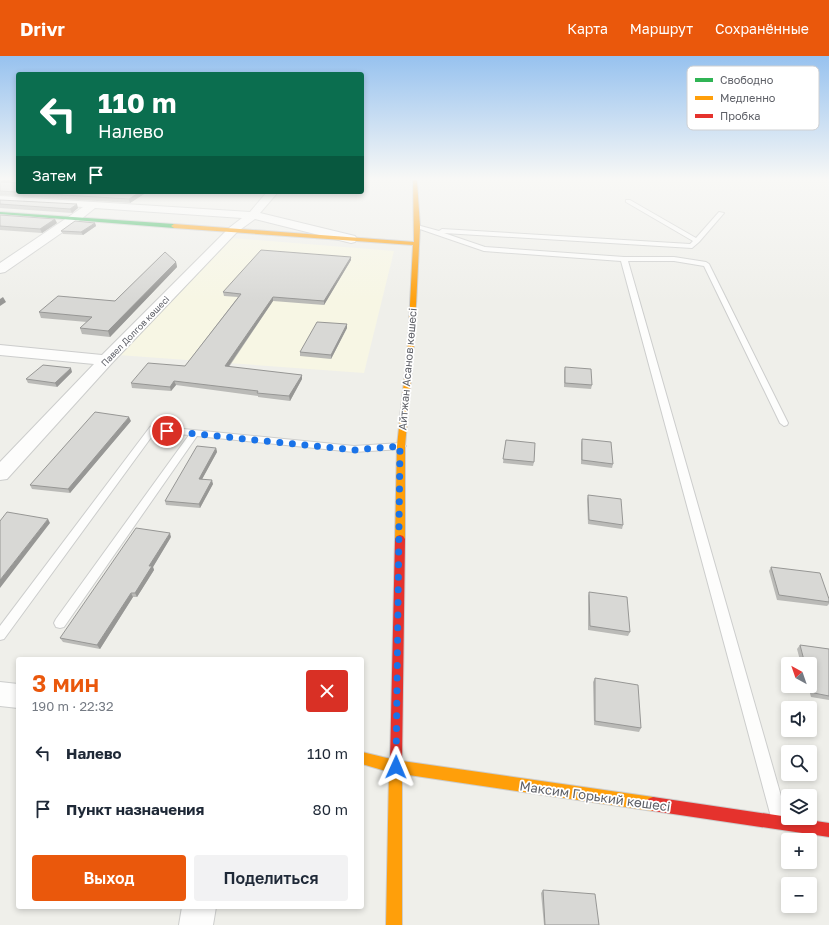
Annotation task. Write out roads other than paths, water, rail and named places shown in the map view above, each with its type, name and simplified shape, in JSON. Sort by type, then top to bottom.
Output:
[{"type":"street","points":[[0,269],[72,221]]},
{"type":"street","points":[[109,221],[416,244]]},
{"type":"street","name":"Павел Долгов көшесі","points":[[0,474],[106,360],[233,230],[246,221]]},
{"type":"street","points":[[276,221],[351,239]]},
{"type":"street","name":"Айтжан Асанов көшесі","points":[[394,925],[400,446],[411,344],[416,221]]},
{"type":"street","points":[[0,350],[106,360]]},
{"type":"street","points":[[0,694],[16,696]]},
{"type":"street","name":"Максим Горький көшесі","points":[[364,759],[396,767],[829,830]]},
{"type":"street","points":[[196,925],[199,909]]},
{"type":"lane","points":[[662,221],[697,241]]},
{"type":"lane","points":[[430,230],[692,246],[715,221]]},
{"type":"lane","points":[[416,227],[430,230],[484,250],[624,259],[674,259],[706,264],[784,424]]},
{"type":"lane","points":[[624,259],[780,823]]},
{"type":"lane","points":[[0,635],[153,429],[354,450],[400,446]]},
{"type":"lane","points":[[60,623],[195,434]]}]
